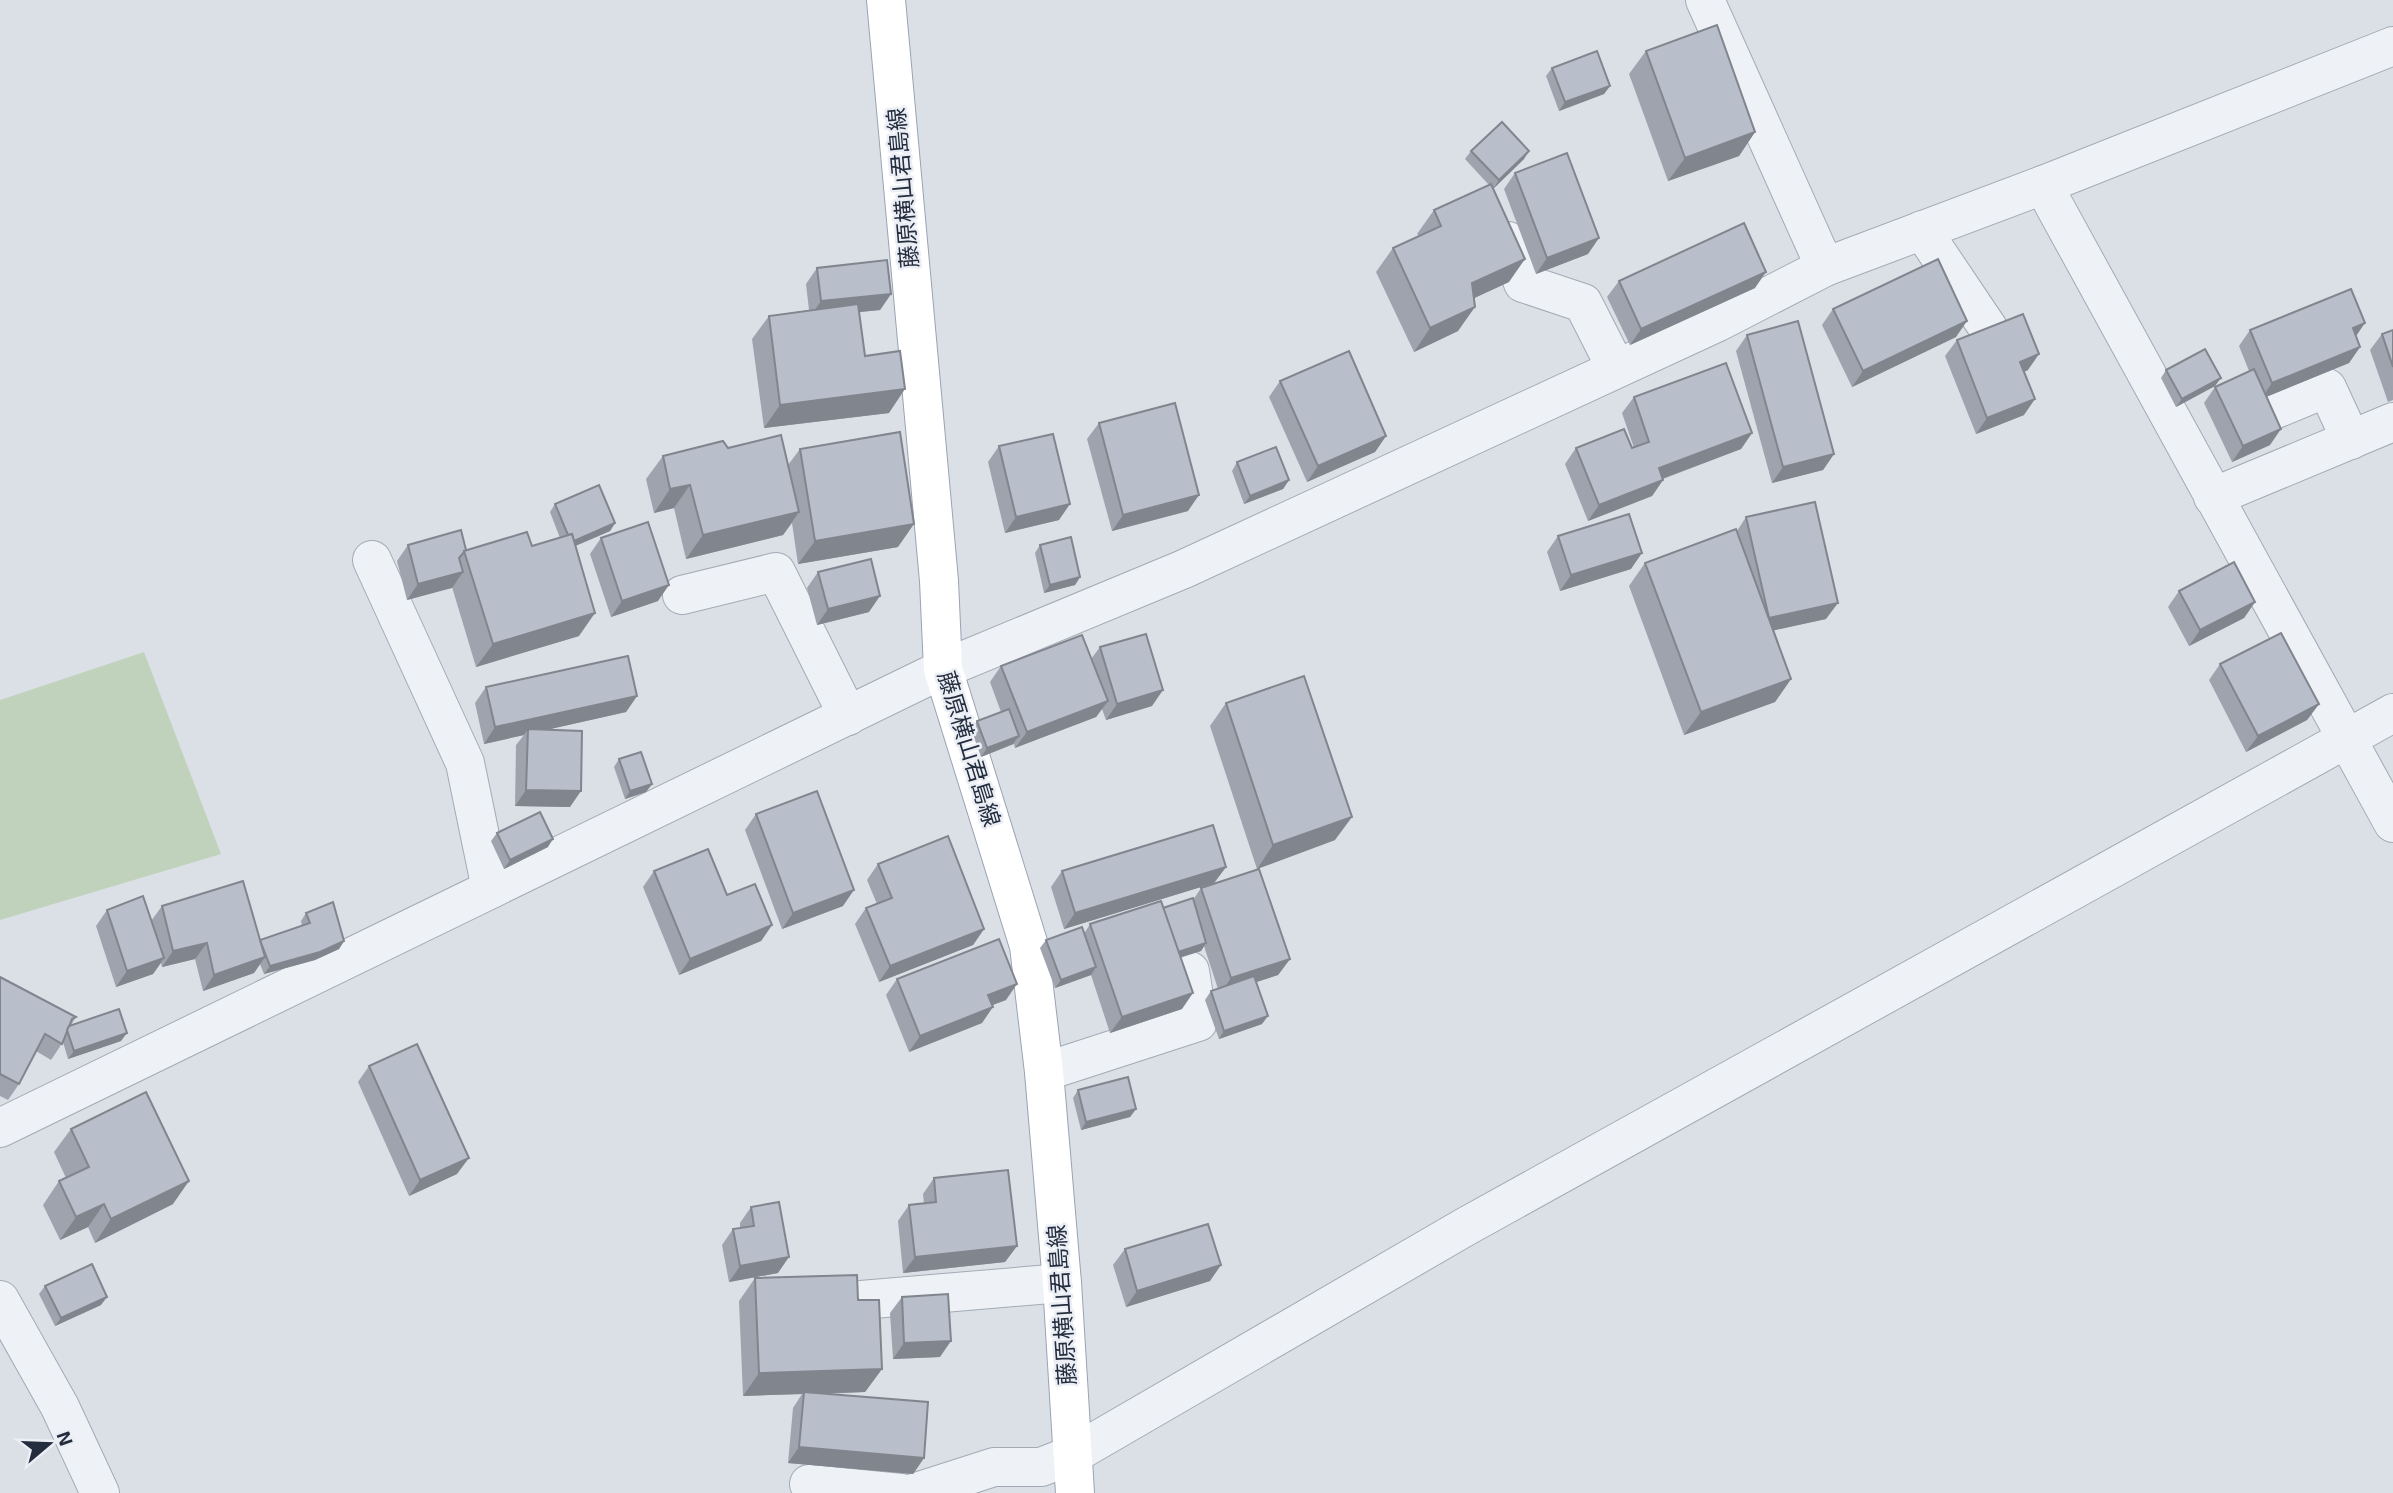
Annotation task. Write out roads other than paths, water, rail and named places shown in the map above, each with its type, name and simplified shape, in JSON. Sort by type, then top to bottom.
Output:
[{"type":"main road","name":"藤原横山君島線","points":[[886,0],[939,581],[943,669],[1029,946],[1044,1072],[1062,1283],[1074,1493]]},
{"type":"street","points":[[1705,0],[1825,267]]},
{"type":"street","points":[[0,1128],[943,669],[1184,569],[1718,321],[1825,267],[2043,185],[2393,46]]},
{"type":"street","points":[[2043,185],[2393,823]]},
{"type":"street","points":[[1922,230],[1988,328]]},
{"type":"street","points":[[1508,241],[1523,283],[1583,303],[1616,368]]},
{"type":"street","points":[[2271,411],[2327,388],[2351,440]]},
{"type":"street","points":[[2213,497],[2393,422]]},
{"type":"street","points":[[372,560],[465,763],[491,889]]},
{"type":"street","points":[[682,595],[776,572],[848,716]]},
{"type":"street","points":[[913,1493],[994,1467],[1041,1468],[1072,1455],[1465,1227],[2393,713]]},
{"type":"street","points":[[1044,1072],[1198,1022],[1190,971]]},
{"type":"street","points":[[861,1300],[1062,1283]]},
{"type":"street","points":[[0,1300],[60,1407],[100,1493]]},
{"type":"street","points":[[809,1484],[901,1493]]}]
